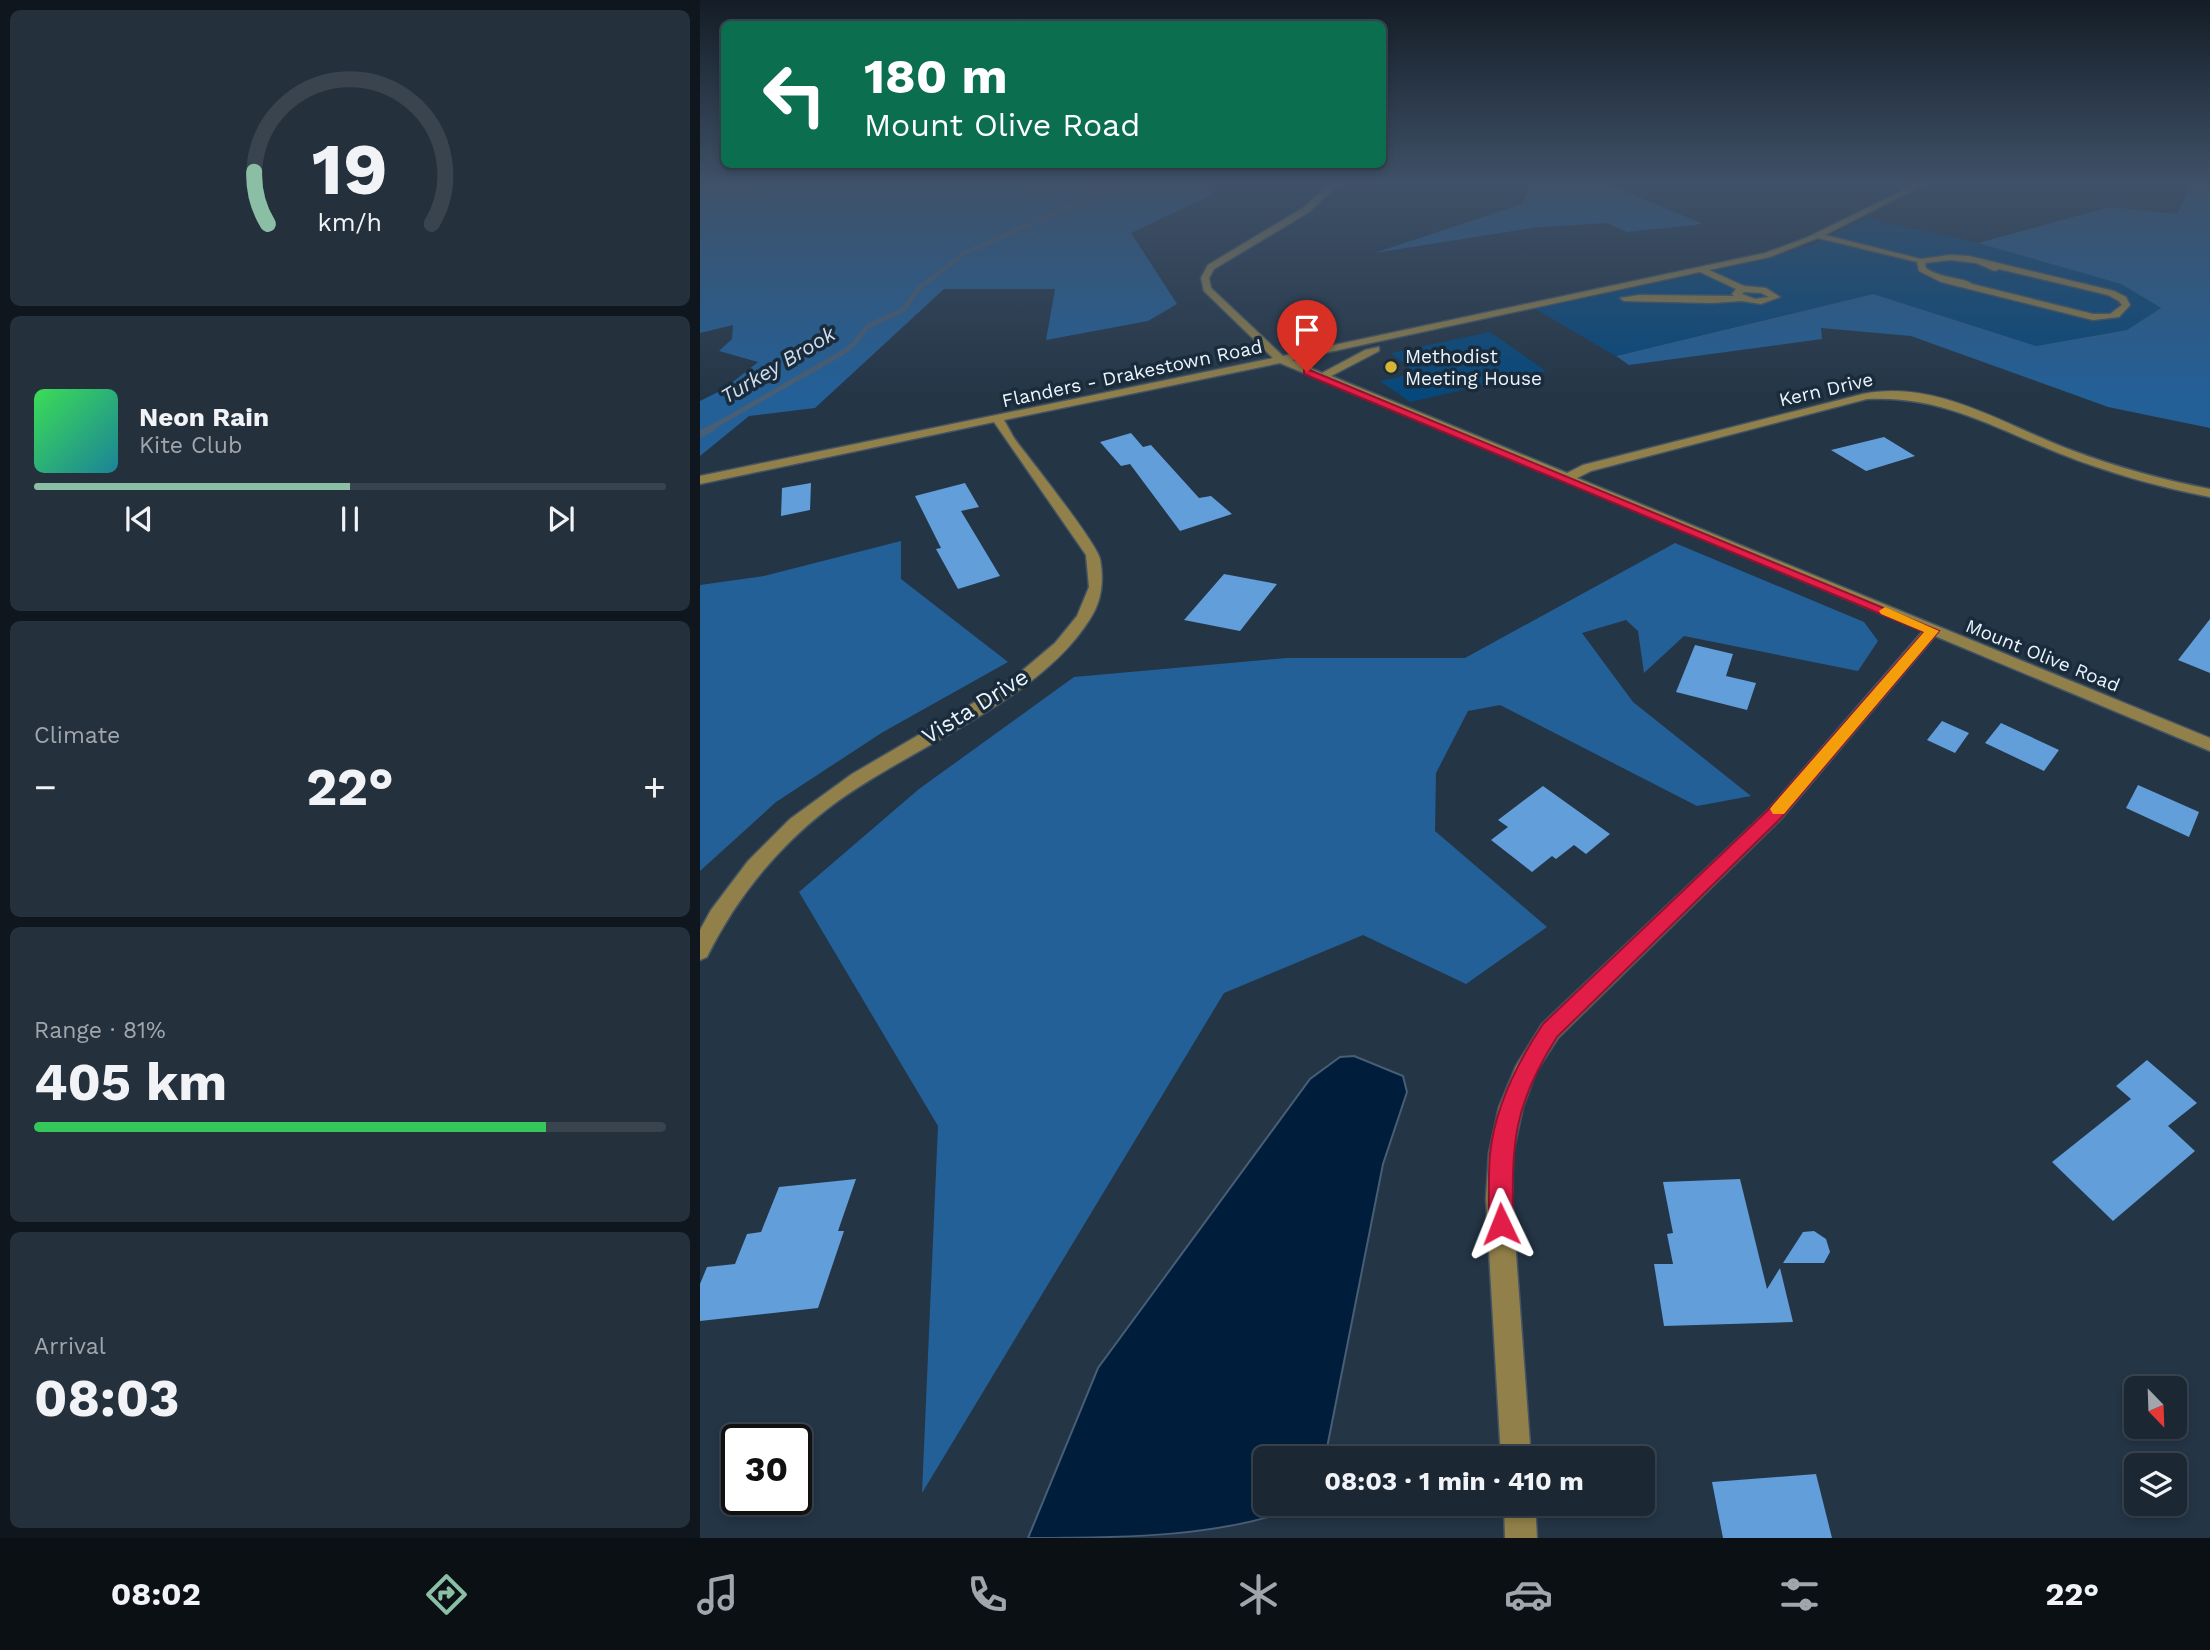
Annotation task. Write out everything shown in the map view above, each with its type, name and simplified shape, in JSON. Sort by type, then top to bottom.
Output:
[{"type":"street","name":"Mount Olive Road","points":[[1235,253],[1212,267],[1205,275],[1204,283],[1207,289],[1280,359],[2210,745]]},
{"type":"street","name":"Flanders - Drakestown Road","points":[[700,480],[1702,270],[1773,253]]},
{"type":"street","points":[[1887,253],[1921,261],[1947,257],[1988,264],[2111,293],[2123,299],[2126,305],[2114,316],[2093,317],[1926,273],[1922,269],[1921,261]]},
{"type":"street","points":[[1959,283],[1994,281],[1998,273],[1988,264]]},
{"type":"street","points":[[1624,298],[1709,302],[1741,294],[1702,270]]},
{"type":"street","points":[[1320,377],[1366,352],[1452,332],[1447,324]]},
{"type":"street","name":"Kern Drive","points":[[1567,478],[1587,468],[1705,436],[1867,396],[1894,393],[1922,396],[1956,406],[2038,442],[2115,470],[2210,493]]},
{"type":"street","name":"Vista Drive","points":[[700,951],[750,873],[797,824],[831,797],[1006,690],[1034,670],[1068,638],[1093,600],[1097,569],[1093,555],[1009,439],[998,419]]},
{"type":"street","points":[[1515,1446],[1499,1199],[1503,1141],[1511,1107],[1527,1066],[1550,1031],[1775,814],[1933,631]]},
{"type":"street","points":[[1520,1516],[1521,1538]]},
{"type":"shaded area","points":[[700,253],[1144,253],[1177,304],[1148,321],[1046,340],[1055,289],[944,289],[815,408],[749,416],[700,456],[700,401],[724,389],[758,362],[719,351],[732,339],[733,325],[700,333]]},
{"type":"shaded area","points":[[1787,253],[2012,253],[2121,284],[2162,309],[2127,330],[2036,346],[1872,294],[1616,356],[1535,309],[1761,261]]},
{"type":"shaded area","points":[[2012,253],[2210,253],[2210,428],[2108,407],[1911,336],[1821,328],[1822,339],[1629,365],[1616,356],[1873,294],[2036,346],[2127,330],[2161,308],[2121,284]]},
{"type":"shaded area","points":[[1490,332],[1546,371],[1410,402],[1380,381],[1415,373],[1391,353]]},
{"type":"shaded area","points":[[901,541],[901,579],[1008,662],[883,732],[776,802],[700,871],[700,585],[764,576]]},
{"type":"shaded area","points":[[1675,543],[1864,622],[1878,641],[1858,671],[1684,636],[1644,673],[1638,631],[1626,620],[1582,633],[1633,702],[1751,796],[1697,806],[1500,705],[1468,711],[1436,773],[1435,831],[1547,927],[1466,984],[1363,935],[1224,993],[922,1493],[938,1126],[799,892],[919,789],[1074,677],[1287,658],[1465,658]]},
{"type":"shaded area","points":[[1354,1056],[1403,1076],[1407,1092],[1383,1164],[1327,1446],[1253,1446],[1253,1516],[1273,1516],[1172,1534],[1028,1538],[1098,1368],[1310,1079],[1340,1057]]},
{"type":"building","points":[[1131,433],[1143,447],[1151,445],[1199,498],[1211,496],[1232,514],[1180,531],[1130,464],[1121,466],[1100,442]]},
{"type":"building","points":[[1884,437],[1915,456],[1866,471],[1831,450]]},
{"type":"building","points":[[811,483],[810,510],[781,516],[782,488]]},
{"type":"building","points":[[965,483],[979,507],[961,511],[1000,576],[958,589],[936,549],[941,548],[915,496]]},
{"type":"building","points":[[1224,574],[1277,584],[1240,631],[1184,620]]},
{"type":"building","points":[[2210,619],[2210,673],[2178,660]]},
{"type":"building","points":[[1695,645],[1733,654],[1726,676],[1756,683],[1747,710],[1676,692]]},
{"type":"building","points":[[1942,721],[1969,733],[1955,753],[1927,740]]},
{"type":"building","points":[[2001,723],[2059,750],[2044,771],[1985,743]]},
{"type":"building","points":[[2138,785],[2199,812],[2189,837],[2126,808]]},
{"type":"building","points":[[1543,786],[1610,834],[1586,854],[1574,845],[1556,859],[1552,856],[1532,872],[1491,840],[1508,827],[1498,820]]},
{"type":"building","points":[[2147,1060],[2197,1103],[2168,1126],[2195,1151],[2113,1221],[2052,1162],[2131,1099],[2116,1086]]},
{"type":"building","points":[[856,1179],[838,1231],[844,1231],[818,1308],[700,1321],[700,1284],[707,1267],[735,1264],[747,1234],[761,1232],[779,1187]]},
{"type":"building","points":[[1740,1179],[1767,1289],[1780,1268],[1793,1322],[1664,1326],[1654,1264],[1673,1264],[1667,1234],[1673,1233],[1663,1182]]},
{"type":"building","points":[[1814,1231],[1826,1239],[1830,1252],[1824,1263],[1783,1263],[1803,1232]]},
{"type":"building","points":[[1816,1474],[1832,1538],[1723,1538],[1712,1482]]},
{"type":"waterway","name":"Turkey Brook","points":[[918,289],[966,253]]},
{"type":"waterway","name":"Turkey Brook","points":[[709,429],[842,353],[853,345],[868,326],[903,310],[918,289]]},
{"type":"waterway","name":"Turkey Brook","points":[[700,434],[712,428]]},
{"type":"slow traffic","points":[[1778,809],[1933,631],[1885,611]]},
{"type":"place","name":"Methodist Meeting House","points":[[1391,367]]},
{"type":"route","points":[[1307,372],[1933,631],[1775,814],[1550,1031],[1527,1066],[1511,1107],[1501,1153],[1501,1224]]}]
